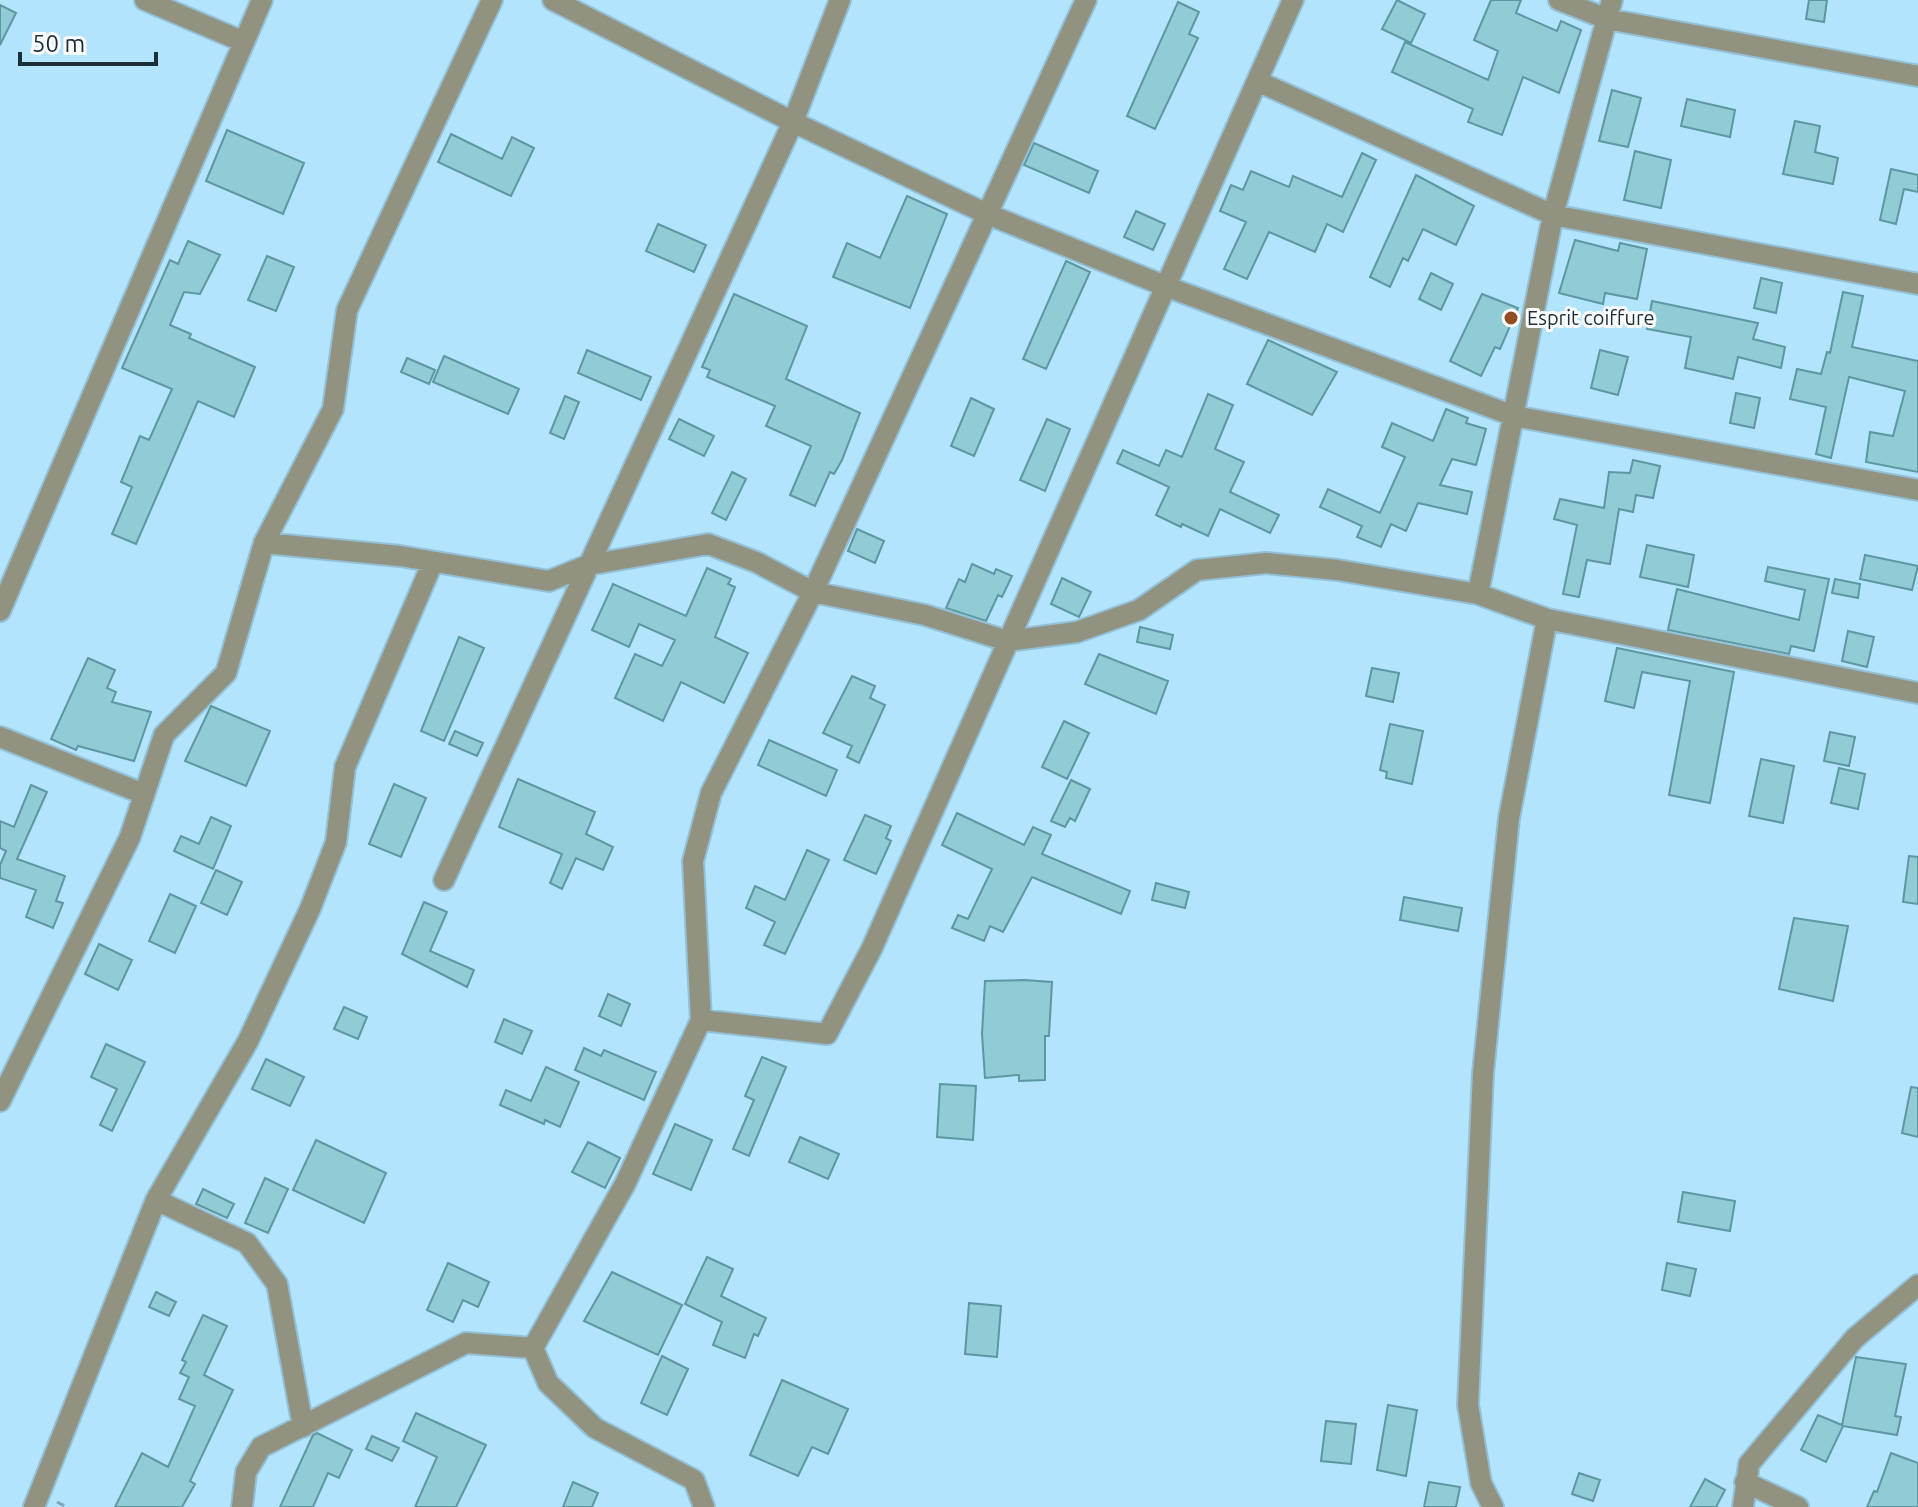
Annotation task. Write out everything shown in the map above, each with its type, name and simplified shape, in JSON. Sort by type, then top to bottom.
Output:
[{"type":"street","points":[[145,0],[244,42]]},
{"type":"street","points":[[0,611],[262,0]]},
{"type":"street","points":[[0,1101],[130,837],[164,735],[226,673],[264,543],[333,409],[347,310],[492,0]]},
{"type":"street","points":[[553,0],[793,122],[987,214],[1165,286],[1514,416],[1918,490]]},
{"type":"street","points":[[444,880],[793,122],[840,0]]},
{"type":"street","points":[[533,1348],[625,1184],[701,1020],[693,861],[711,793],[813,592],[1086,0]]},
{"type":"street","points":[[701,1020],[827,1034],[872,948],[1293,0]]},
{"type":"street","points":[[1559,0],[1918,76]]},
{"type":"street","points":[[1478,594],[1553,215],[1610,9]]},
{"type":"street","points":[[1257,81],[1553,215],[1918,284]]},
{"type":"street","points":[[264,543],[400,556],[432,564],[549,581],[588,565],[708,544],[756,562],[813,592],[925,615],[1007,641],[1077,632],[1126,615],[1197,570],[1266,563],[1338,570],[1478,594],[1547,619],[1918,693]]},
{"type":"street","points":[[34,1507],[156,1200],[248,1041],[310,909],[336,842],[345,767],[432,564]]},
{"type":"street","points":[[1493,1507],[1481,1483],[1468,1405],[1483,1073],[1509,818],[1547,619]]},
{"type":"street","points":[[0,737],[144,794]]},
{"type":"street","points":[[156,1200],[247,1243],[277,1284],[303,1427]]},
{"type":"street","points":[[1743,1507],[1749,1464],[1855,1338],[1918,1285]]},
{"type":"street","points":[[242,1507],[246,1472],[261,1447],[466,1343],[533,1348]]},
{"type":"street","points":[[533,1348],[548,1383],[595,1428],[694,1480],[704,1507]]},
{"type":"street","points":[[1745,1482],[1798,1507]]},
{"type":"building","points":[[1397,0],[1425,14],[1411,43],[1382,29]]},
{"type":"building","points":[[1491,0],[1521,0],[1516,13],[1557,31],[1561,21],[1581,30],[1559,93],[1523,77],[1502,135],[1468,122],[1473,109],[1392,72],[1405,42],[1488,80],[1498,51],[1474,40]]},
{"type":"building","points":[[1809,0],[1827,0],[1824,22],[1806,19]]},
{"type":"building","points":[[1178,2],[1199,12],[1189,34],[1198,38],[1155,129],[1127,116]]},
{"type":"building","points":[[0,5],[16,13],[0,45]]},
{"type":"building","points":[[1612,90],[1641,98],[1628,147],[1599,141]]},
{"type":"building","points":[[1687,99],[1735,110],[1730,137],[1681,126]]},
{"type":"building","points":[[1795,121],[1820,126],[1815,152],[1838,158],[1833,184],[1783,174]]},
{"type":"building","points":[[227,130],[304,163],[283,214],[206,181]]},
{"type":"building","points":[[451,134],[502,159],[512,137],[534,148],[511,196],[438,162]]},
{"type":"building","points":[[1034,143],[1098,171],[1089,193],[1024,165]]},
{"type":"building","points":[[1635,151],[1671,160],[1661,208],[1624,200]]},
{"type":"building","points":[[1362,153],[1376,160],[1343,232],[1327,224],[1315,252],[1269,232],[1247,279],[1224,269],[1246,222],[1220,211],[1231,185],[1243,190],[1251,171],[1289,187],[1293,176],[1342,197]]},
{"type":"building","points":[[1891,169],[1918,175],[1918,192],[1904,189],[1896,224],[1880,220]]},
{"type":"building","points":[[1416,175],[1474,206],[1456,245],[1423,229],[1408,261],[1403,258],[1390,287],[1370,277]]},
{"type":"building","points":[[907,196],[947,214],[910,308],[833,277],[847,243],[880,258]]},
{"type":"building","points":[[1136,211],[1165,224],[1153,250],[1124,237]]},
{"type":"building","points":[[658,224],[706,245],[694,272],[646,251]]},
{"type":"building","points":[[1575,240],[1618,251],[1620,243],[1647,249],[1637,299],[1605,293],[1603,304],[1559,293]]},
{"type":"building","points":[[188,241],[220,255],[200,294],[184,292],[170,325],[191,334],[189,338],[255,367],[234,417],[198,401],[136,544],[112,534],[132,487],[121,482],[140,436],[149,440],[172,389],[122,368],[170,260],[178,264]]},
{"type":"building","points":[[267,256],[294,267],[276,311],[248,300]]},
{"type":"building","points":[[1066,261],[1090,272],[1046,369],[1023,359]]},
{"type":"building","points":[[1431,273],[1453,284],[1441,310],[1419,299]]},
{"type":"building","points":[[1761,278],[1782,283],[1776,313],[1754,308]]},
{"type":"building","points":[[1843,292],[1863,296],[1852,347],[1918,361],[1918,472],[1866,462],[1870,432],[1893,436],[1905,391],[1849,377],[1831,458],[1816,454],[1826,407],[1790,399],[1797,369],[1821,374],[1827,352],[1830,353]]},
{"type":"building","points":[[734,294],[807,326],[786,379],[860,413],[842,460],[834,474],[830,472],[815,506],[790,495],[811,446],[766,426],[775,406],[707,377],[710,370],[702,367]]},
{"type":"building","points":[[1482,294],[1518,308],[1500,349],[1495,347],[1481,376],[1450,361]]},
{"type":"building","points":[[1652,301],[1758,323],[1753,339],[1785,347],[1781,368],[1738,357],[1733,379],[1685,368],[1691,337],[1647,329]]},
{"type":"building","points":[[1268,340],[1337,372],[1312,415],[1247,384]]},
{"type":"building","points":[[587,350],[651,377],[641,400],[578,373]]},
{"type":"building","points":[[1600,350],[1628,357],[1618,395],[1591,388]]},
{"type":"building","points":[[444,356],[519,389],[508,414],[433,382]]},
{"type":"building","points":[[407,358],[435,370],[429,384],[401,372]]},
{"type":"building","points":[[1736,393],[1760,398],[1754,428],[1730,423]]},
{"type":"building","points":[[1208,394],[1233,405],[1215,449],[1244,462],[1230,492],[1279,515],[1270,533],[1220,509],[1208,536],[1182,524],[1181,527],[1156,515],[1169,487],[1117,463],[1123,450],[1159,466],[1166,450],[1182,457]]},
{"type":"building","points":[[565,396],[579,402],[564,439],[550,433]]},
{"type":"building","points":[[971,398],[994,409],[974,456],[951,446]]},
{"type":"building","points":[[1446,409],[1468,418],[1466,423],[1486,429],[1476,465],[1452,459],[1440,485],[1472,492],[1467,514],[1418,503],[1406,531],[1391,524],[1381,547],[1357,537],[1362,526],[1320,507],[1328,489],[1380,513],[1405,457],[1382,447],[1392,423],[1433,441]]},
{"type":"building","points":[[679,419],[714,436],[704,456],[669,439]]},
{"type":"building","points":[[1047,419],[1070,429],[1045,491],[1020,480]]},
{"type":"building","points":[[1633,460],[1660,466],[1653,498],[1636,495],[1633,512],[1619,509],[1610,564],[1587,560],[1579,597],[1563,594],[1577,525],[1554,519],[1560,499],[1604,508],[1609,472],[1630,473]]},
{"type":"building","points":[[732,472],[746,479],[726,520],[712,513]]},
{"type":"building","points":[[857,529],[884,541],[875,563],[848,551]]},
{"type":"building","points":[[1647,545],[1694,555],[1688,587],[1640,577]]},
{"type":"building","points":[[1865,555],[1918,566],[1912,590],[1860,579]]},
{"type":"building","points":[[972,564],[994,574],[996,569],[1012,576],[1002,597],[998,595],[986,621],[946,608],[959,579],[965,582]]},
{"type":"building","points":[[1768,567],[1829,579],[1814,651],[1791,646],[1789,654],[1668,630],[1677,589],[1799,620],[1805,590],[1765,581]]},
{"type":"building","points":[[707,568],[731,579],[728,584],[735,587],[715,637],[748,653],[724,703],[681,682],[663,721],[615,698],[635,654],[662,666],[675,640],[639,624],[629,647],[592,630],[613,584],[686,616]]},
{"type":"building","points":[[1062,578],[1091,592],[1079,617],[1051,604]]},
{"type":"building","points":[[1835,579],[1860,584],[1858,598],[1832,593]]},
{"type":"building","points":[[1140,627],[1173,635],[1170,649],[1137,642]]},
{"type":"building","points":[[1848,631],[1874,637],[1867,667],[1842,661]]},
{"type":"building","points":[[459,637],[484,648],[444,741],[421,731]]},
{"type":"building","points":[[1617,648],[1734,672],[1710,803],[1669,795],[1690,681],[1642,672],[1634,708],[1605,701]]},
{"type":"building","points":[[1099,654],[1168,681],[1156,714],[1085,684]]},
{"type":"building","points":[[88,658],[115,670],[107,688],[116,692],[112,702],[151,712],[134,761],[78,746],[76,750],[51,739]]},
{"type":"building","points":[[1372,668],[1399,673],[1393,702],[1366,696]]},
{"type":"building","points":[[852,676],[875,686],[870,698],[885,705],[859,763],[847,757],[852,746],[823,733]]},
{"type":"building","points":[[211,706],[270,731],[246,786],[185,761]]},
{"type":"building","points":[[1064,721],[1089,733],[1067,779],[1042,767]]},
{"type":"building","points":[[1390,724],[1423,731],[1412,784],[1386,778],[1387,772],[1380,770]]},
{"type":"building","points":[[455,731],[483,743],[477,756],[449,744]]},
{"type":"building","points":[[1830,732],[1855,737],[1849,766],[1824,761]]},
{"type":"building","points":[[769,740],[837,770],[826,796],[758,765]]},
{"type":"building","points":[[1761,759],[1794,766],[1783,823],[1749,816]]},
{"type":"building","points":[[1839,768],[1865,774],[1858,809],[1831,803]]},
{"type":"building","points":[[518,779],[595,812],[586,834],[613,847],[603,870],[576,858],[562,889],[550,883],[562,854],[499,827]]},
{"type":"building","points":[[1071,780],[1090,789],[1075,821],[1070,818],[1065,827],[1051,821]]},
{"type":"building","points":[[394,784],[426,798],[401,857],[369,844]]},
{"type":"building","points":[[31,785],[47,792],[17,859],[65,876],[56,901],[63,903],[53,928],[26,917],[36,890],[0,878],[0,865],[6,851],[0,848],[0,821],[14,827]]},
{"type":"building","points":[[957,813],[1024,845],[1033,827],[1051,835],[1042,854],[1130,891],[1121,914],[1032,877],[1003,932],[990,926],[984,941],[952,928],[958,915],[968,919],[992,869],[942,845]]},
{"type":"building","points":[[865,815],[891,826],[886,838],[891,841],[876,874],[844,860]]},
{"type":"building","points":[[211,817],[231,826],[213,869],[174,851],[181,836],[199,844]]},
{"type":"building","points":[[807,850],[829,860],[785,954],[764,945],[775,922],[746,908],[755,886],[785,900]]},
{"type":"building","points":[[1909,856],[1918,857],[1918,904],[1903,902]]},
{"type":"building","points":[[216,870],[242,882],[227,915],[201,903]]},
{"type":"building","points":[[1156,883],[1189,892],[1185,908],[1152,900]]},
{"type":"building","points":[[170,894],[196,906],[175,953],[149,941]]},
{"type":"building","points":[[1404,897],[1462,908],[1458,931],[1400,920]]},
{"type":"building","points":[[424,902],[447,912],[430,951],[474,970],[467,987],[402,954]]},
{"type":"building","points":[[1794,918],[1848,926],[1833,1001],[1779,989]]},
{"type":"building","points":[[99,944],[132,960],[118,990],[85,974]]},
{"type":"building","points":[[985,981],[1052,982],[1049,1036],[1045,1036],[1045,1080],[1019,1081],[1019,1075],[985,1078],[982,1034]]},
{"type":"building","points":[[608,994],[630,1004],[621,1026],[599,1016]]},
{"type":"building","points":[[344,1007],[367,1017],[358,1039],[334,1029]]},
{"type":"building","points":[[504,1019],[532,1031],[522,1054],[495,1042]]},
{"type":"building","points":[[106,1044],[145,1062],[112,1131],[100,1125],[117,1089],[91,1077]]},
{"type":"building","points":[[584,1048],[601,1056],[604,1050],[656,1072],[644,1100],[575,1070]]},
{"type":"building","points":[[762,1057],[786,1067],[749,1156],[733,1149],[754,1100],[745,1096]]},
{"type":"building","points":[[266,1059],[304,1077],[290,1106],[252,1089]]},
{"type":"building","points":[[546,1067],[579,1082],[560,1127],[545,1120],[544,1124],[500,1105],[506,1090],[531,1101]]},
{"type":"building","points":[[940,1084],[976,1086],[973,1140],[937,1137]]},
{"type":"building","points":[[1911,1087],[1918,1088],[1918,1137],[1902,1133]]},
{"type":"building","points":[[675,1124],[712,1140],[691,1190],[653,1174]]},
{"type":"building","points":[[800,1137],[839,1154],[828,1179],[789,1162]]},
{"type":"building","points":[[316,1140],[386,1173],[364,1223],[293,1190]]},
{"type":"building","points":[[588,1142],[620,1158],[605,1188],[572,1172]]},
{"type":"building","points":[[265,1178],[288,1189],[268,1233],[245,1223]]},
{"type":"building","points":[[203,1189],[234,1204],[227,1218],[196,1204]]},
{"type":"building","points":[[1683,1192],[1735,1201],[1730,1231],[1678,1222]]},
{"type":"building","points":[[707,1257],[733,1269],[721,1296],[766,1318],[758,1336],[754,1334],[745,1358],[713,1345],[722,1322],[685,1304]]},
{"type":"building","points":[[448,1263],[489,1282],[478,1307],[463,1300],[453,1322],[427,1310]]},
{"type":"building","points":[[1667,1263],[1696,1269],[1690,1296],[1662,1290]]},
{"type":"building","points":[[612,1272],[682,1305],[658,1355],[584,1321]]},
{"type":"building","points":[[156,1292],[176,1302],[169,1316],[149,1307]]},
{"type":"building","points":[[969,1303],[1001,1306],[997,1357],[965,1354]]},
{"type":"building","points":[[203,1315],[227,1326],[204,1375],[233,1390],[190,1481],[195,1484],[182,1507],[115,1507],[142,1453],[168,1467],[195,1406],[179,1399],[189,1377],[180,1373],[186,1362],[182,1360]]},
{"type":"building","points":[[662,1356],[688,1369],[667,1415],[641,1403]]},
{"type":"building","points":[[1856,1357],[1906,1364],[1895,1416],[1901,1417],[1897,1435],[1843,1426],[1826,1462],[1801,1450],[1818,1415],[1842,1425]]},
{"type":"building","points":[[782,1380],[848,1409],[828,1454],[812,1447],[798,1476],[750,1455]]},
{"type":"building","points":[[1388,1405],[1417,1410],[1406,1476],[1377,1470]]},
{"type":"building","points":[[416,1413],[486,1445],[456,1507],[415,1507],[437,1457],[403,1441]]},
{"type":"building","points":[[1326,1421],[1356,1424],[1351,1464],[1321,1461]]},
{"type":"building","points":[[317,1433],[352,1450],[339,1478],[328,1473],[313,1507],[280,1507],[313,1435]]},
{"type":"building","points":[[372,1436],[399,1448],[392,1461],[366,1449]]},
{"type":"building","points":[[1891,1453],[1918,1463],[1918,1507],[1867,1507],[1874,1491],[1877,1492]]},
{"type":"building","points":[[1579,1473],[1600,1480],[1593,1501],[1572,1494]]},
{"type":"building","points":[[1705,1479],[1725,1490],[1716,1507],[1690,1507]]},
{"type":"building","points":[[573,1482],[598,1493],[592,1507],[563,1507]]},
{"type":"building","points":[[1429,1482],[1460,1487],[1456,1507],[1424,1507]]},
{"type":"place","name":"Esprit coiffure","points":[[1511,318]]}]
